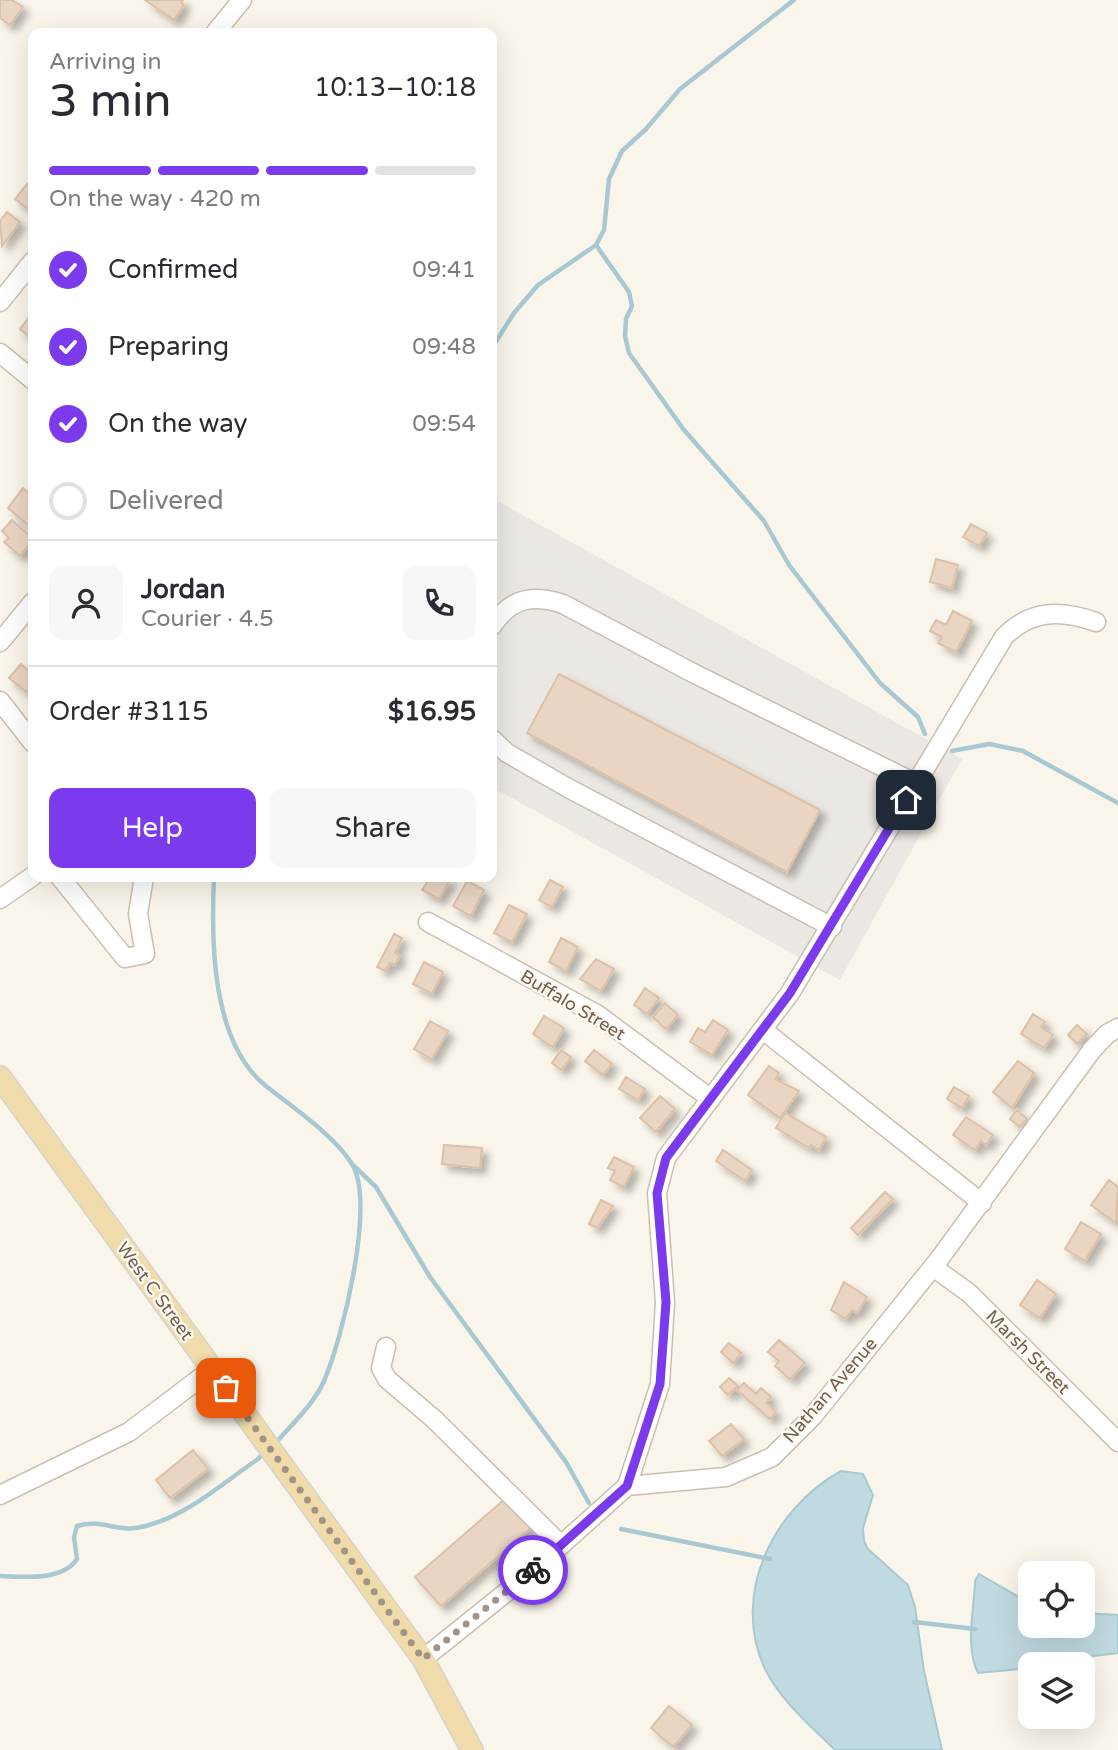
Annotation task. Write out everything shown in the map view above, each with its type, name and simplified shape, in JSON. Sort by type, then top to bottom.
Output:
[{"type":"main road","name":"West C Street","points":[[0,1077],[423,1659],[472,1750]]},
{"type":"street","points":[[219,28],[240,1]]},
{"type":"street","points":[[0,302],[28,267]]},
{"type":"street","points":[[0,353],[28,376]]},
{"type":"street","points":[[497,620],[506,608],[524,598],[546,598],[563,604],[693,673],[915,783]]},
{"type":"street","points":[[0,642],[28,609]]},
{"type":"street","points":[[423,1659],[561,1545],[627,1486],[660,1384],[666,1302],[657,1193],[666,1158],[763,1030],[832,927],[974,684],[1010,630],[1029,618],[1054,613],[1071,613],[1096,622]]},
{"type":"street","points":[[0,701],[28,737]]},
{"type":"street","points":[[497,744],[507,753],[568,788],[832,927]]},
{"type":"street","points":[[0,899],[28,879]]},
{"type":"street","points":[[64,882],[125,958],[145,954],[138,914],[143,882]]},
{"type":"street","name":"Buffalo Street","points":[[428,922],[598,1016],[711,1099]]},
{"type":"street","name":"Nathan Avenue","points":[[627,1486],[726,1477],[772,1457],[813,1416],[933,1267],[1092,1050],[1107,1034],[1118,1028]]},
{"type":"street","points":[[763,1030],[982,1203]]},
{"type":"street","name":"Marsh Street","points":[[933,1267],[968,1293],[1118,1441]]},
{"type":"street","points":[[386,1347],[381,1368],[387,1379],[435,1420],[561,1545]]},
{"type":"street","points":[[0,1495],[129,1432],[212,1369]]},
{"type":"shaded area","points":[[497,501],[962,759],[840,980],[497,790]]},
{"type":"water","points":[[841,1471],[863,1474],[873,1495],[863,1528],[864,1541],[867,1548],[908,1585],[915,1607],[924,1671],[942,1750],[835,1750],[787,1702],[765,1669],[755,1640],[753,1612],[756,1583],[765,1556],[778,1530],[796,1507],[817,1487]]},
{"type":"water","points":[[979,1574],[1018,1596],[1018,1638],[1095,1638],[1095,1614],[1118,1615],[1118,1653],[1095,1656],[1095,1652],[1018,1652],[1018,1669],[978,1673],[971,1641],[975,1581]]},
{"type":"building","points":[[0,0],[12,0],[23,7],[10,25],[0,18]]},
{"type":"building","points":[[145,0],[183,0],[184,5],[174,20]]},
{"type":"building","points":[[27,184],[28,185],[28,209],[15,199]]},
{"type":"building","points":[[7,212],[20,222],[2,246],[0,221]]},
{"type":"building","points":[[28,319],[28,336],[20,329]]},
{"type":"building","points":[[23,488],[28,492],[28,525],[8,508]]},
{"type":"building","points":[[12,520],[28,534],[28,546],[20,556],[4,542],[9,538],[2,531]]},
{"type":"building","points":[[971,524],[987,533],[979,546],[963,537]]},
{"type":"building","points":[[936,559],[958,565],[952,588],[930,582]]},
{"type":"building","points":[[953,611],[972,621],[956,652],[938,643],[942,637],[930,631],[936,620],[946,625]]},
{"type":"building","points":[[21,664],[28,670],[28,690],[26,692],[9,678]]},
{"type":"building","points":[[559,674],[820,810],[787,872],[527,733]]},
{"type":"building","points":[[550,880],[563,887],[552,907],[539,900]]},
{"type":"building","points":[[427,882],[449,882],[439,899],[422,890]]},
{"type":"building","points":[[466,882],[484,890],[471,916],[453,906]]},
{"type":"building","points":[[509,905],[527,914],[512,942],[494,933]]},
{"type":"building","points":[[394,934],[402,938],[395,953],[400,955],[395,965],[390,963],[385,971],[377,967]]},
{"type":"building","points":[[561,938],[578,947],[566,971],[549,962]]},
{"type":"building","points":[[596,959],[614,969],[601,991],[580,979]]},
{"type":"building","points":[[424,962],[443,972],[432,994],[413,984]]},
{"type":"building","points":[[645,988],[659,998],[647,1014],[634,1005]]},
{"type":"building","points":[[665,1003],[678,1015],[666,1029],[653,1017]]},
{"type":"building","points":[[1033,1014],[1045,1022],[1041,1027],[1053,1035],[1044,1048],[1021,1034]]},
{"type":"building","points":[[544,1016],[564,1028],[553,1047],[533,1034]]},
{"type":"building","points":[[713,1020],[728,1030],[712,1055],[690,1042],[698,1028],[705,1032]]},
{"type":"building","points":[[430,1021],[448,1031],[432,1059],[414,1049]]},
{"type":"building","points":[[1077,1025],[1087,1034],[1077,1044],[1068,1035]]},
{"type":"building","points":[[561,1050],[571,1057],[561,1070],[552,1063]]},
{"type":"building","points":[[594,1050],[612,1064],[603,1075],[585,1061]]},
{"type":"building","points":[[1018,1061],[1034,1073],[1012,1108],[993,1092]]},
{"type":"building","points":[[769,1066],[779,1073],[775,1079],[799,1091],[780,1118],[748,1095]]},
{"type":"building","points":[[626,1077],[645,1089],[638,1100],[619,1089]]},
{"type":"building","points":[[954,1087],[969,1096],[962,1108],[947,1099]]},
{"type":"building","points":[[660,1096],[675,1109],[656,1132],[640,1118]]},
{"type":"building","points":[[1017,1110],[1027,1119],[1020,1127],[1010,1119]]},
{"type":"building","points":[[785,1113],[826,1137],[819,1150],[811,1145],[809,1148],[776,1128]]},
{"type":"building","points":[[966,1117],[993,1135],[986,1145],[981,1141],[975,1150],[953,1135]]},
{"type":"building","points":[[444,1145],[482,1148],[480,1168],[442,1164]]},
{"type":"building","points":[[723,1150],[752,1170],[745,1181],[716,1161]]},
{"type":"building","points":[[614,1157],[634,1167],[624,1187],[610,1180],[615,1171],[608,1168]]},
{"type":"building","points":[[1109,1180],[1118,1187],[1116,1223],[1091,1205]]},
{"type":"building","points":[[885,1192],[893,1199],[858,1235],[851,1228]]},
{"type":"building","points":[[601,1200],[613,1206],[597,1228],[589,1224]]},
{"type":"building","points":[[1081,1222],[1101,1234],[1085,1261],[1065,1249]]},
{"type":"building","points":[[1037,1280],[1056,1294],[1040,1318],[1020,1305]]},
{"type":"building","points":[[844,1282],[867,1297],[857,1313],[852,1310],[846,1319],[831,1310]]},
{"type":"building","points":[[779,1340],[805,1363],[790,1379],[775,1366],[779,1361],[768,1352]]},
{"type":"building","points":[[729,1343],[741,1353],[733,1363],[721,1352]]},
{"type":"building","points":[[729,1378],[738,1386],[728,1395],[720,1387]]},
{"type":"building","points":[[744,1383],[756,1394],[761,1388],[771,1397],[766,1403],[776,1412],[770,1419],[737,1390]]},
{"type":"building","points":[[731,1424],[744,1439],[722,1456],[709,1441]]},
{"type":"building","points":[[193,1450],[208,1469],[170,1498],[156,1480]]},
{"type":"building","points":[[506,1498],[532,1527],[441,1606],[415,1577]]},
{"type":"building","points":[[669,1706],[692,1725],[673,1747],[651,1728]]},
{"type":"waterway","points":[[497,340],[514,313],[538,285],[596,245],[604,230],[609,179],[622,151],[646,129],[680,89],[794,0]]},
{"type":"waterway","points":[[596,245],[629,292],[632,306],[626,319],[625,336],[629,353],[684,430],[764,521],[789,565],[880,683],[918,717],[925,734]]},
{"type":"waterway","points":[[952,751],[989,744],[1023,751],[1118,803]]},
{"type":"waterway","points":[[214,882],[213,930],[218,989],[234,1044],[248,1067],[266,1086],[312,1122],[344,1153],[352,1164],[358,1183],[360,1209],[354,1272],[331,1362],[314,1398],[275,1444]]},
{"type":"waterway","points":[[353,1165],[376,1187],[430,1277],[566,1462],[589,1503]]},
{"type":"waterway","points":[[0,1576],[42,1576],[62,1571],[77,1559],[74,1537],[77,1526],[101,1524],[136,1528],[169,1518],[215,1490],[265,1451]]},
{"type":"waterway","points":[[621,1529],[770,1559]]},
{"type":"waterway","points":[[914,1622],[975,1629]]},
{"type":"way so far","points":[[226,1388],[423,1659],[533,1570]]},
{"type":"route","points":[[533,1570],[627,1486],[660,1384],[666,1302],[657,1193],[666,1158],[790,993],[906,800]]}]
